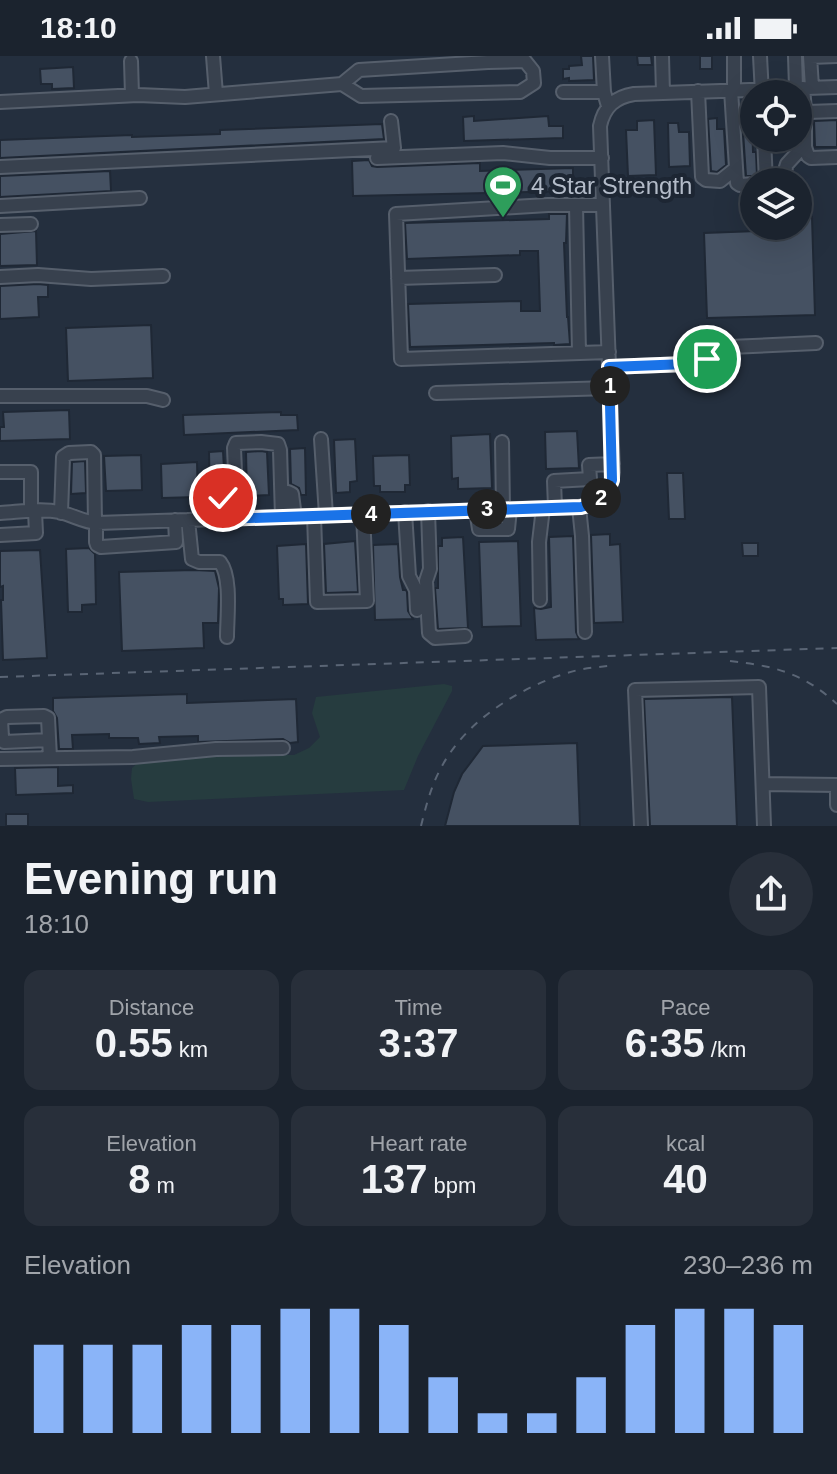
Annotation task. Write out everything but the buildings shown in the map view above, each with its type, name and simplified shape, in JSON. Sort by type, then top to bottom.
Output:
[{"type":"street","points":[[213,56],[216,94]]},
{"type":"street","points":[[602,56],[608,106]]},
{"type":"street","points":[[662,56],[663,93]]},
{"type":"street","points":[[734,56],[735,169],[740,185]]},
{"type":"street","points":[[760,56],[763,80]]},
{"type":"street","points":[[765,80],[767,56]]},
{"type":"street","points":[[795,56],[801,80]]},
{"type":"street","points":[[805,80],[810,56],[837,56]]},
{"type":"street","points":[[131,61],[132,95]]},
{"type":"street","points":[[0,102],[132,95],[185,97],[342,84],[359,70],[488,62],[525,61],[533,71],[534,83],[520,92],[361,96],[342,84]]},
{"type":"street","points":[[812,88],[837,87]]},
{"type":"street","points":[[0,513],[61,513],[96,523],[590,505],[604,495],[612,480],[613,464],[600,126],[603,115],[616,99],[628,94],[740,90]]},
{"type":"street","points":[[698,91],[702,177],[720,181],[735,169]]},
{"type":"street","points":[[563,92],[604,92]]},
{"type":"street","points":[[812,112],[837,111]]},
{"type":"street","points":[[0,167],[394,148],[391,121]]},
{"type":"street","points":[[786,168],[798,152]]},
{"type":"street","points":[[807,152],[811,158],[837,157]]},
{"type":"street","points":[[377,158],[503,153],[550,158],[602,158]]},
{"type":"street","points":[[0,206],[140,198]]},
{"type":"street","points":[[576,205],[579,353]]},
{"type":"street","points":[[603,205],[396,214],[401,359],[609,352]]},
{"type":"street","points":[[0,225],[31,224]]},
{"type":"street","points":[[0,277],[38,275],[91,279],[163,276]]},
{"type":"street","points":[[398,278],[495,275]]},
{"type":"street","points":[[609,367],[686,364],[716,355],[730,347],[816,343]]},
{"type":"street","points":[[436,393],[610,388]]},
{"type":"street","points":[[0,396],[147,396],[163,400]]},
{"type":"street","points":[[321,439],[317,602],[367,601],[363,514]]},
{"type":"street","points":[[237,518],[234,448],[236,443],[261,442],[278,444],[282,494],[292,494],[289,517]]},
{"type":"street","points":[[476,510],[479,529],[508,529],[502,442]]},
{"type":"street","points":[[61,513],[63,457],[69,453],[91,452],[94,455],[97,545],[176,542],[181,520]]},
{"type":"street","points":[[540,600],[539,542],[554,481],[590,479],[589,465],[613,464]]},
{"type":"street","points":[[0,472],[31,472],[36,533],[0,535]]},
{"type":"street","points":[[222,519],[225,495],[236,492]]},
{"type":"street","points":[[579,507],[585,632]]},
{"type":"street","points":[[428,511],[430,569],[426,581],[429,633],[435,638],[465,636]]},
{"type":"street","points":[[405,512],[409,576],[416,590],[417,610]]},
{"type":"street","points":[[181,520],[192,559],[220,562],[224,566],[227,637]]},
{"type":"street","points":[[641,826],[635,690],[759,687],[764,826]]},
{"type":"street","points":[[49,740],[50,758]]},
{"type":"street","points":[[0,759],[133,757],[216,749],[283,748]]},
{"type":"street","points":[[763,784],[837,785],[837,805]]},
{"type":"green space","points":[[444,684],[452,686],[452,691],[404,790],[148,802],[134,799],[132,768],[140,761],[214,755],[294,755],[309,748],[320,737],[312,713],[316,697]]},
{"type":"railway","points":[[0,677],[837,648]]},
{"type":"railway","points":[[730,661],[788,673],[812,685],[837,704]]},
{"type":"railway","points":[[421,826],[441,768],[452,750],[482,719],[538,684],[578,670],[608,666]]},
{"type":"place","name":"4 Star Strength","points":[[503,219]]},
{"type":"route","points":[[223,498],[222,519],[590,505],[604,495],[612,480],[609,367],[686,364],[707,359]]}]
